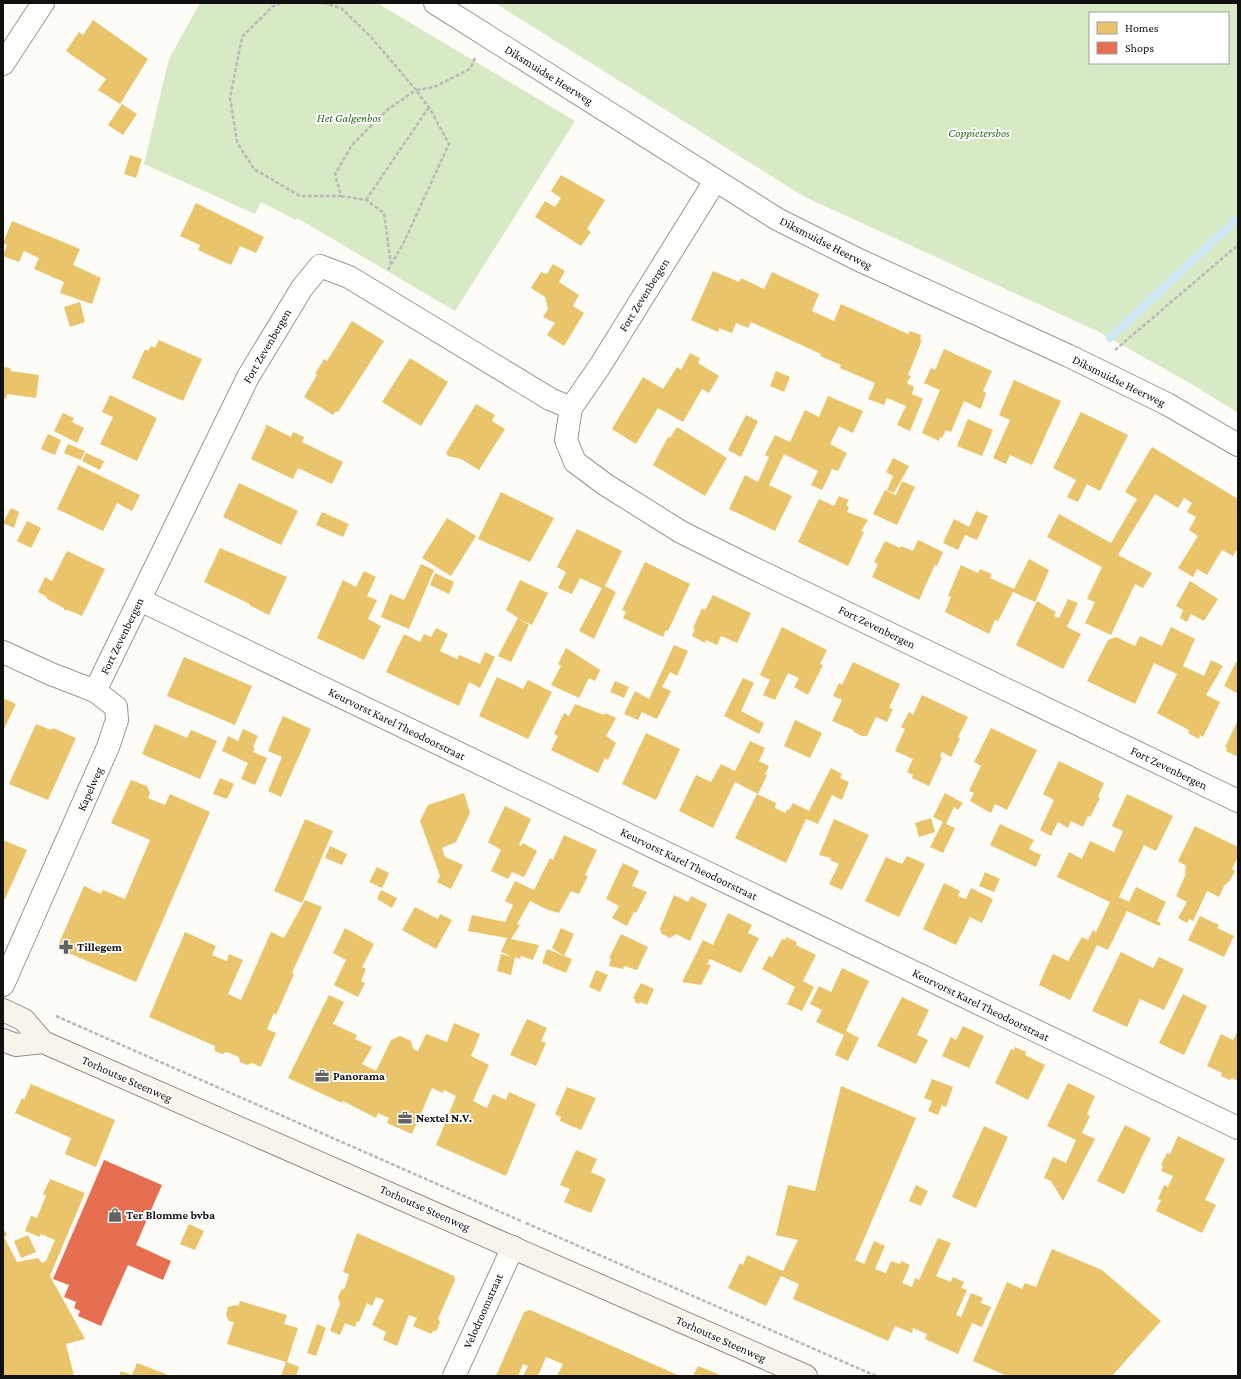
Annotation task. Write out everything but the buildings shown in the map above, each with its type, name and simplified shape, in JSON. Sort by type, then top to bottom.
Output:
[{"type":"main road","name":"Torhoutse Steenweg","points":[[11,1014],[24,1020],[43,1042],[806,1376]]},
{"type":"main road","name":"Torhoutse Steenweg","points":[[5,1043],[16,1045],[43,1042]]},
{"type":"street","points":[[3,64],[43,3]]},
{"type":"street","name":"Diksmuidse Heerweg","points":[[435,3],[715,181],[777,218],[859,260],[1094,368],[1167,404],[1238,445]]},
{"type":"street","name":"Fort Zevenbergen","points":[[715,181],[600,366],[571,408],[566,440],[575,462],[606,485],[681,532],[1238,801]]},
{"type":"street","name":"Fort Zevenbergen","points":[[95,691],[248,377],[302,288],[320,266],[349,277],[550,399],[571,408]]},
{"type":"street","name":"Keurvorst Karel Theodoorstraat","points":[[140,600],[1238,1128]]},
{"type":"street","name":"Kapelweg","points":[[3,652],[51,674],[95,691],[116,707],[117,720],[3,985]]},
{"type":"street","points":[[5,1043],[11,1014]]},
{"type":"street","name":"Velodroomstraat","points":[[454,1376],[513,1247]]},
{"type":"path","points":[[282,3],[272,7],[242,37],[230,98],[237,142],[254,169],[300,196],[341,196],[366,200],[384,213],[391,265]]},
{"type":"path","points":[[324,3],[341,8],[371,37],[429,107],[449,144],[403,244],[377,294]]},
{"type":"path","points":[[341,196],[335,174],[352,145],[387,110],[416,90],[434,88],[470,69],[488,37]]},
{"type":"path","points":[[366,200],[429,107]]},
{"type":"path","points":[[1094,368],[1238,246]]},
{"type":"path","points":[[49,1013],[876,1376]]},
{"type":"green space","name":"Het Galgenbos","points":[[200,3],[377,3],[575,121],[455,311],[297,218],[296,220],[261,202],[255,214],[144,164],[170,57]]},
{"type":"green space","name":"Coppietersbos","points":[[495,3],[1238,3],[1238,413],[1195,386],[1097,331],[803,196]]},
{"type":"waterway","points":[[1110,338],[1238,218]]},
{"type":"place","name":"Tillegem","points":[[66,947]]},
{"type":"place","name":"Panorama","points":[[322,1076]]},
{"type":"place","name":"Nextel N.V.","points":[[405,1118]]},
{"type":"place","name":"Ter Blomme bvba","points":[[115,1215]]}]
